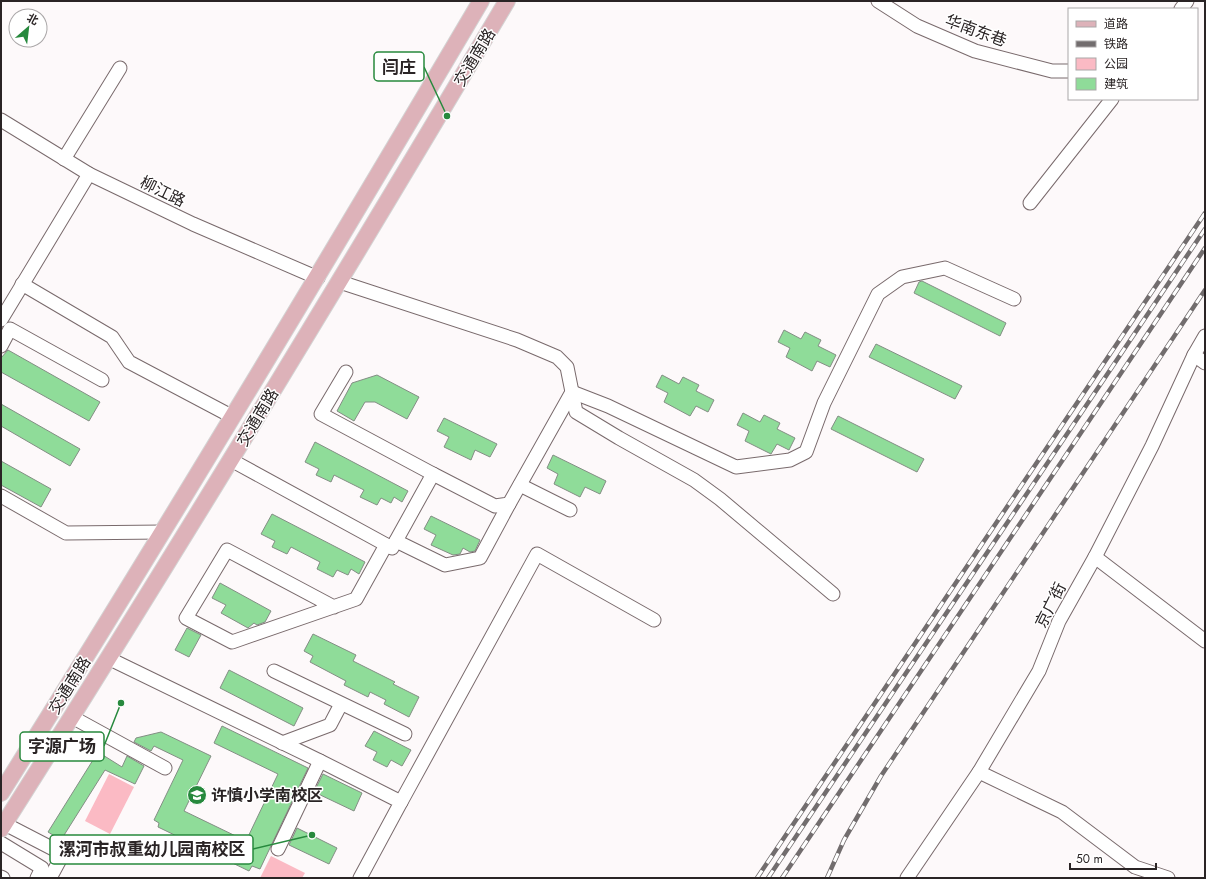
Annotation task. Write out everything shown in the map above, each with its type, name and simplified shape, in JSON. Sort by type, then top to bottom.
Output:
[{"type":"main road","name":"交通南路","points":[[1,793],[318,278],[482,1]]},
{"type":"main road","name":"交通南路","points":[[3,827],[110,658],[340,282],[507,1]]},
{"type":"main road","points":[[318,278],[340,282]]},
{"type":"main road","points":[[44,725],[61,736]]},
{"type":"street","name":"华南东巷","points":[[878,1],[917,26],[975,51],[1052,71],[1068,71]]},
{"type":"street","points":[[64,159],[120,68]]},
{"type":"street","points":[[1030,203],[1111,100]]},
{"type":"street","name":"柳江路","points":[[1,120],[89,174],[200,227],[318,278]]},
{"type":"street","points":[[1,320],[89,174]]},
{"type":"street","points":[[572,392],[608,406],[736,468],[790,460],[806,452],[824,403],[878,294],[902,277],[945,268],[1014,299]]},
{"type":"street","points":[[340,282],[517,340],[557,357],[567,367],[576,412],[694,480],[720,498],[833,594]]},
{"type":"street","points":[[22,284],[112,337],[129,362],[233,417]]},
{"type":"street","points":[[1,346],[10,329],[102,380]]},
{"type":"street","name":"京广街","points":[[907,878],[979,772],[1039,671],[1059,621],[1095,557],[1152,446],[1194,355],[1205,336]]},
{"type":"street","points":[[1194,355],[1205,363]]},
{"type":"street","points":[[346,372],[321,414],[495,506],[509,504]]},
{"type":"street","points":[[231,460],[391,543],[445,565],[480,558],[572,392]]},
{"type":"street","points":[[334,607],[227,550],[186,618],[232,642],[334,607],[356,599],[433,474]]},
{"type":"street","points":[[520,485],[570,510]]},
{"type":"street","points":[[1,496],[66,533],[163,532]]},
{"type":"street","points":[[360,878],[537,554],[654,620]]},
{"type":"street","points":[[1095,557],[1205,641]]},
{"type":"street","points":[[110,658],[401,802]]},
{"type":"street","points":[[274,671],[405,734]]},
{"type":"street","points":[[282,742],[330,726],[340,704]]},
{"type":"street","points":[[72,717],[165,768]]},
{"type":"street","points":[[278,849],[320,761]]},
{"type":"street","points":[[979,772],[1062,812],[1136,867],[1168,878]]},
{"type":"street","points":[[3,827],[63,854],[50,878]]},
{"type":"street","points":[[1,843],[42,868],[37,878]]},
{"type":"green space","points":[[109,774],[134,787],[110,834],[85,821]]},
{"type":"green space","points":[[271,856],[305,873],[302,878],[260,878]]},
{"type":"building","points":[[922,281],[1006,323],[1000,336],[914,293],[919,282]]},
{"type":"building","points":[[784,330],[801,339],[805,332],[821,340],[818,346],[836,355],[830,367],[817,361],[812,371],[786,357],[790,348],[778,342]]},
{"type":"building","points":[[876,344],[962,386],[955,399],[869,357]]},
{"type":"building","points":[[8,350],[100,402],[89,421],[1,372],[1,358]]},
{"type":"building","points":[[377,375],[419,397],[407,419],[375,402],[365,402],[354,421],[337,411],[352,383]]},
{"type":"building","points":[[662,375],[679,384],[683,377],[699,385],[696,391],[714,400],[708,412],[696,406],[690,416],[664,402],[668,393],[656,387]]},
{"type":"building","points":[[1,404],[80,449],[70,466],[1,426]]},
{"type":"building","points":[[743,413],[760,422],[764,415],[780,423],[777,429],[795,438],[789,450],[777,444],[771,454],[745,441],[749,431],[737,425]]},
{"type":"building","points":[[838,416],[924,459],[917,472],[831,429]]},
{"type":"building","points":[[444,418],[497,444],[490,457],[475,450],[471,460],[444,447],[449,437],[437,431]]},
{"type":"building","points":[[315,442],[408,491],[402,502],[394,497],[391,503],[381,498],[377,505],[360,497],[364,490],[334,475],[331,482],[316,475],[319,469],[305,462]]},
{"type":"building","points":[[553,455],[606,481],[600,494],[585,487],[580,497],[554,484],[558,474],[547,468]]},
{"type":"building","points":[[1,461],[51,489],[41,507],[1,485]]},
{"type":"building","points":[[272,514],[365,562],[359,574],[351,569],[348,575],[337,570],[333,577],[317,569],[320,562],[291,547],[287,554],[272,547],[275,541],[261,534]]},
{"type":"building","points":[[431,516],[480,540],[475,551],[470,552],[463,548],[460,554],[453,555],[431,545],[436,535],[424,529]]},
{"type":"building","points":[[220,583],[271,611],[265,622],[257,625],[254,623],[248,628],[221,613],[226,605],[212,598]]},
{"type":"building","points":[[187,628],[201,635],[189,657],[175,650]]},
{"type":"building","points":[[313,634],[356,655],[353,661],[395,682],[393,684],[419,697],[409,717],[384,704],[386,700],[370,692],[368,697],[344,685],[346,681],[310,662],[313,656],[304,651]]},
{"type":"building","points":[[229,670],[303,708],[294,726],[220,688]]},
{"type":"building","points":[[222,726],[308,768],[260,869],[252,866],[249,871],[158,827],[159,823],[154,820],[183,760],[154,746],[151,751],[134,742],[136,738],[161,732],[211,756],[184,811],[246,841],[278,774],[214,743]]},
{"type":"building","points":[[374,731],[411,750],[402,766],[391,760],[387,767],[373,760],[377,752],[365,746]]},
{"type":"building","points":[[98,752],[122,767],[127,756],[144,766],[135,784],[105,770],[61,840],[48,832]]},
{"type":"building","points":[[323,774],[362,793],[354,811],[314,792]]},
{"type":"building","points":[[297,828],[337,848],[329,864],[289,845]]},
{"type":"railway","points":[[757,878],[1205,213]]},
{"type":"railway","points":[[768,878],[1205,229]]},
{"type":"railway","points":[[782,878],[1205,248]]},
{"type":"railway","points":[[827,878],[844,840],[881,776],[1205,290]]},
{"type":"place","name":"闫庄","points":[[447,116]]},
{"type":"place","name":"字源广场","points":[[121,703]]},
{"type":"place","name":"许慎小学南校区","points":[[197,795]]},
{"type":"place","name":"漯河市叔重幼儿园南校区","points":[[312,835]]}]
